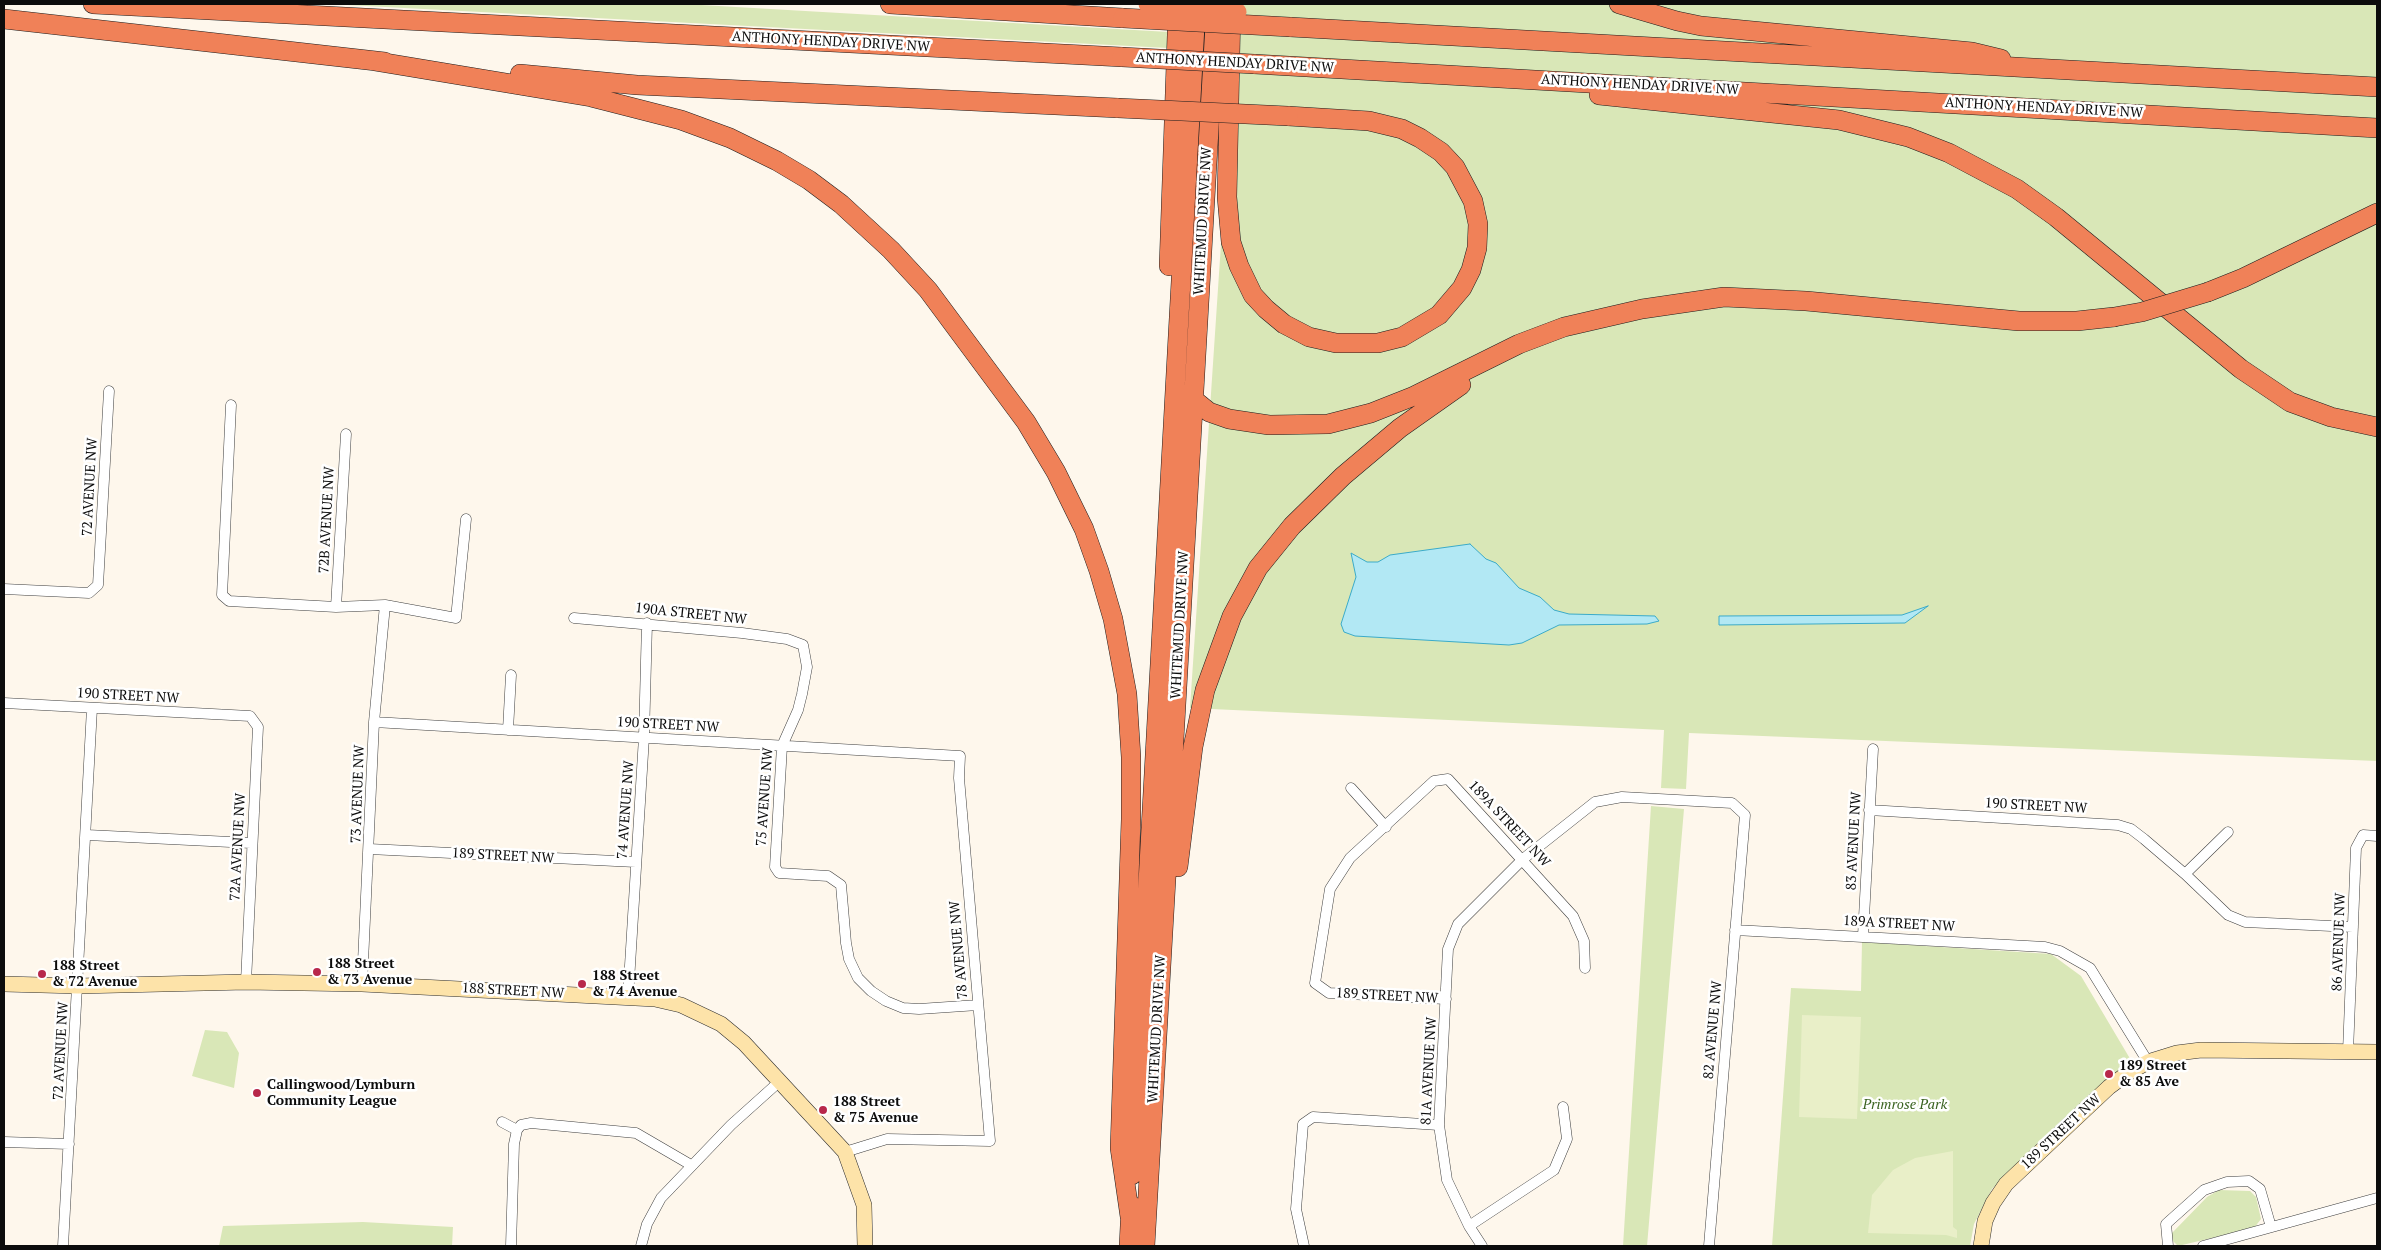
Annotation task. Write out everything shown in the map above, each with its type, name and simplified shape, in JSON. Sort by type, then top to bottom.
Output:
[{"type":"highway","name":"ANTHONY HENDAY DRIVE NW","points":[[93,4],[1510,78],[2377,128]]},
{"type":"highway","points":[[890,4],[1123,18],[1290,22]]},
{"type":"highway","points":[[1148,4],[1290,22],[1337,30],[2377,87]]},
{"type":"highway","points":[[1166,565],[1161,468],[1178,4]]},
{"type":"highway","name":"WHITEMUD DRIVE NW","points":[[1129,1246],[1196,4]]},
{"type":"highway","name":"WHITEMUD DRIVE NW","points":[[1145,1246],[1216,4]]},
{"type":"highway","points":[[374,61],[637,85],[1118,108],[1288,116],[1369,122],[1402,129],[1427,143],[1455,167],[1473,201],[1478,224],[1476,248],[1471,270],[1462,288],[1439,316],[1402,337],[1378,343],[1336,343],[1309,337],[1284,324],[1266,310],[1253,295],[1239,266],[1231,242],[1227,197],[1231,4]]},
{"type":"highway","points":[[1619,4],[1676,21],[1701,26],[1972,52],[2051,70]]},
{"type":"highway","points":[[4,19],[252,45],[374,61],[591,97],[680,120],[730,138],[810,180],[841,204],[891,250],[928,290],[1026,422],[1056,472],[1093,555],[1113,619],[1127,694],[1131,757],[1131,819],[1120,1148],[1130,1217]]},
{"type":"highway","points":[[1510,78],[1535,89],[1839,120],[1908,137],[1948,153],[2017,189],[2056,217],[2224,356],[2290,402],[2331,417],[2377,427]]},
{"type":"highway","points":[[1175,380],[1193,400],[1209,412],[1229,419],[1269,425],[1328,424],[1371,413],[1414,396],[1519,344],[1564,328],[1617,315],[1693,301],[1724,298],[1759,298],[2019,321],[2077,321],[2114,317],[2142,312],[2208,292],[2243,278],[2377,213]]},
{"type":"highway","points":[[1155,1060],[1185,808],[1204,690],[1232,616],[1258,568],[1292,526],[1343,476],[1400,428],[1448,392],[1523,351],[1617,315]]},
{"type":"street","name":"72 AVENUE NW","points":[[4,589],[89,593],[98,585],[109,391]]},
{"type":"street","points":[[231,404],[222,595],[229,601],[336,607],[385,605],[456,618],[466,519]]},
{"type":"street","name":"72B AVENUE NW","points":[[336,607],[346,434]]},
{"type":"street","name":"73 AVENUE NW","points":[[362,984],[374,722],[385,605]]},
{"type":"street","name":"190A STREET NW","points":[[574,618],[647,623],[788,639],[803,644]]},
{"type":"street","name":"74 AVENUE NW","points":[[628,998],[644,737],[647,623]]},
{"type":"street","name":"75 AVENUE NW","points":[[803,644],[807,667],[802,694],[798,710],[782,746],[775,867],[779,873],[828,876],[841,886],[849,960],[858,978],[886,1001],[903,1008],[919,1009],[978,1005]]},
{"type":"street","points":[[508,730],[511,675]]},
{"type":"street","name":"190 STREET NW","points":[[4,703],[250,716]]},
{"type":"street","name":"72 AVENUE NW","points":[[63,1246],[87,835],[92,708]]},
{"type":"street","name":"72A AVENUE NW","points":[[246,982],[251,843],[258,728],[250,716]]},
{"type":"street","name":"190 STREET NW","points":[[374,722],[960,756]]},
{"type":"street","name":"83 AVENUE NW","points":[[1863,936],[1873,749]]},
{"type":"street","name":"78 AVENUE NW","points":[[845,1152],[886,1139],[990,1141],[958,778],[960,756]]},
{"type":"street","name":"189A STREET NW","points":[[1386,827],[1434,781],[1448,779],[1573,916],[1584,941],[1585,968]]},
{"type":"street","points":[[1351,788],[1386,827]]},
{"type":"street","name":"81A AVENUE NW","points":[[1482,1246],[1469,1226],[1447,1180],[1438,1125],[1448,949],[1458,924],[1523,860],[1596,802],[1622,797],[1732,803],[1745,815]]},
{"type":"street","name":"190 STREET NW","points":[[1869,810],[2118,825],[2131,829],[2185,874],[2228,915],[2244,922],[2353,926]]},
{"type":"street","name":"82 AVENUE NW","points":[[1709,1246],[1745,815]]},
{"type":"street","name":"189 STREET NW","points":[[1386,827],[1350,858],[1330,889],[1315,983],[1329,993],[1446,999]]},
{"type":"street","points":[[2185,874],[2228,832]]},
{"type":"street","points":[[87,835],[251,843]]},
{"type":"street","name":"86 AVENUE NW","points":[[2348,1052],[2356,848],[2363,835],[2377,836]]},
{"type":"street","name":"189 STREET NW","points":[[369,850],[636,862]]},
{"type":"street","name":"189A STREET NW","points":[[1735,930],[2045,947],[2060,951],[2090,968],[2148,1062]]},
{"type":"street","name":"188 STREET NW","points":[[4,984],[78,986],[246,982],[362,984],[654,999],[680,1005],[721,1024],[744,1043],[845,1152]]},
{"type":"street","name":"189 STREET NW","points":[[1981,1241],[1993,1203],[2006,1184],[2109,1087],[2128,1073],[2148,1062],[2167,1055],[2194,1051],[2377,1052]]},
{"type":"street","points":[[641,1246],[647,1224],[661,1198],[731,1124],[780,1081]]},
{"type":"street","points":[[1469,1226],[1554,1170],[1567,1140],[1563,1107]]},
{"type":"street","points":[[1303,1245],[1296,1209],[1303,1124],[1313,1118],[1438,1125]]},
{"type":"street","points":[[502,1122],[517,1130]]},
{"type":"street","points":[[511,1246],[514,1144],[517,1130],[521,1125],[531,1123],[636,1133],[691,1165]]},
{"type":"street","points":[[4,1142],[69,1144]]},
{"type":"street","points":[[845,1152],[864,1205],[865,1246]]},
{"type":"street","points":[[2168,1246],[2166,1224],[2204,1190],[2227,1182],[2249,1180],[2260,1189],[2271,1227]]},
{"type":"street","points":[[2203,1246],[2377,1198]]},
{"type":"green space","points":[[328,4],[684,4],[1169,32],[1168,48]]},
{"type":"green space","points":[[1237,4],[2377,4],[2377,761],[1689,733],[1686,789],[1661,788],[1664,730],[1190,708]]},
{"type":"green space","points":[[1651,806],[1684,809],[1647,1246],[1623,1246]]},
{"type":"green space","name":"Primrose Park","points":[[1862,942],[2051,954],[2081,976],[2132,1062],[2035,1146],[1992,1189],[1974,1224],[1970,1246],[1772,1246],[1791,988],[1861,991]]},
{"type":"green space","points":[[1802,1015],[1861,1017],[1857,1119],[1799,1117]]},
{"type":"green space","points":[[205,1030],[227,1032],[239,1053],[234,1088],[192,1076]]},
{"type":"green space","points":[[1953,1151],[1953,1227],[1957,1230],[1957,1238],[1946,1235],[1868,1233],[1872,1195],[1893,1170],[1915,1158]]},
{"type":"green space","points":[[2219,1190],[2250,1191],[2256,1197],[2261,1219],[2254,1228],[2178,1246],[2171,1239],[2172,1233],[2207,1197]]},
{"type":"green space","points":[[363,1222],[453,1227],[452,1246],[219,1246],[223,1226]]},
{"type":"water","points":[[1470,544],[1486,559],[1496,563],[1519,588],[1540,597],[1554,610],[1569,614],[1655,616],[1659,621],[1647,624],[1559,625],[1522,643],[1509,645],[1355,636],[1344,632],[1341,624],[1356,577],[1351,553],[1367,562],[1378,562],[1390,555]]},
{"type":"water","points":[[1928,606],[1905,623],[1719,625],[1719,616],[1902,615]]},
{"type":"place","name":"188 Street & 73 Avenue","points":[[317,972]]},
{"type":"place","name":"188 Street & 72 Avenue","points":[[42,974]]},
{"type":"place","name":"188 Street & 74 Avenue","points":[[582,984]]},
{"type":"place","name":"189 Street & 85 Ave","points":[[2109,1074]]},
{"type":"place","name":"Callingwood/Lymburn Community League","points":[[257,1093]]},
{"type":"place","name":"188 Street & 75 Avenue","points":[[823,1110]]}]
